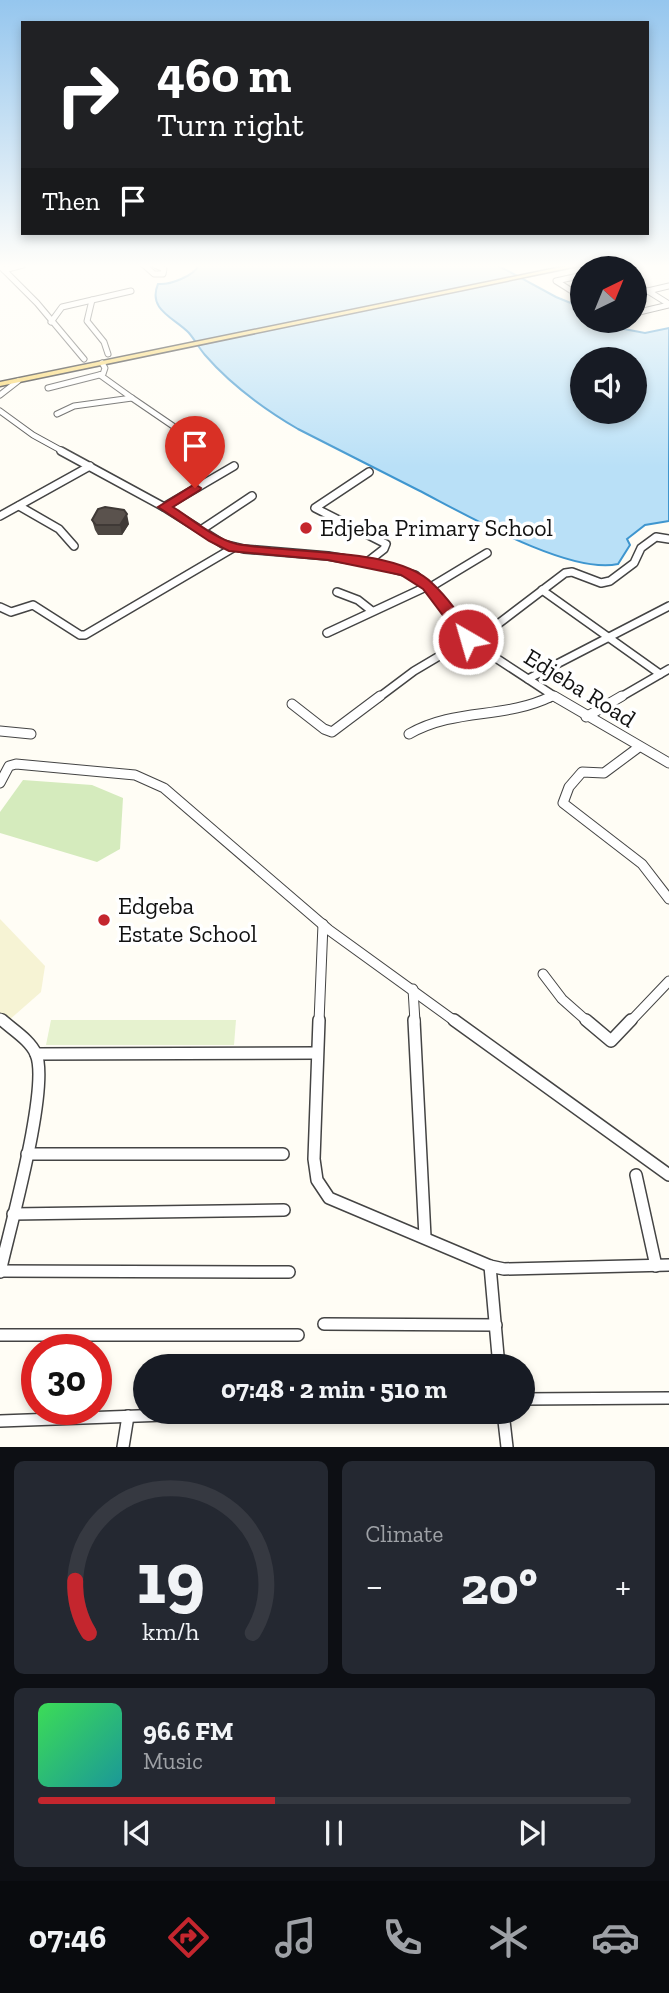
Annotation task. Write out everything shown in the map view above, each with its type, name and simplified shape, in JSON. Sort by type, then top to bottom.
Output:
[{"type":"main road","points":[[2,390],[18,381],[231,333]]},
{"type":"main road","points":[[0,376],[108,354],[192,341]]},
{"type":"street","points":[[60,333],[84,359]]},
{"type":"street","points":[[97,333],[108,354]]},
{"type":"street","points":[[48,388],[100,375],[105,368],[102,363]]},
{"type":"street","points":[[100,375],[173,426]]},
{"type":"street","points":[[57,414],[65,408],[118,403],[132,398]]},
{"type":"street","name":"Edjeba Road","points":[[0,411],[33,435],[233,548],[299,552],[405,571],[429,587],[470,641],[586,717],[668,760]]},
{"type":"street","points":[[0,516],[90,466]]},
{"type":"street","points":[[164,507],[234,466]]},
{"type":"street","points":[[366,563],[384,550],[386,544],[315,508],[369,472]]},
{"type":"street","points":[[201,530],[253,496]]},
{"type":"street","points":[[19,506],[59,529],[74,546]]},
{"type":"street","points":[[292,704],[324,729],[332,732],[414,671],[470,641],[568,572],[601,583],[610,581],[634,563],[641,548],[656,537],[669,539]]},
{"type":"street","points":[[0,607],[11,612],[33,606],[80,635],[85,635],[233,548]]},
{"type":"street","points":[[327,633],[429,587],[487,552]]},
{"type":"street","points":[[542,590],[660,674]]},
{"type":"street","points":[[337,592],[359,600],[372,611]]},
{"type":"street","points":[[527,679],[669,607]]},
{"type":"street","points":[[586,717],[669,669]]},
{"type":"street","points":[[409,734],[440,718],[465,712],[521,709],[553,696]]},
{"type":"street","points":[[0,731],[31,733]]},
{"type":"street","points":[[639,747],[604,773],[582,772],[569,788],[563,803],[642,864],[669,899]]},
{"type":"street","points":[[0,783],[5,765],[117,773],[148,779],[164,789],[323,924],[669,1175]]},
{"type":"street","points":[[323,924],[314,1159],[315,1182],[320,1191],[329,1198],[490,1266],[504,1269],[669,1265]]},
{"type":"street","points":[[543,974],[562,999],[611,1041],[669,982]]},
{"type":"street","points":[[413,989],[425,1237]]},
{"type":"street","points":[[0,1018],[36,1054],[40,1067],[27,1154],[0,1272],[289,1272]]},
{"type":"street","points":[[36,1054],[317,1053]]},
{"type":"street","points":[[27,1154],[283,1154]]},
{"type":"street","points":[[636,1175],[656,1266]]},
{"type":"street","points":[[13,1214],[284,1210]]},
{"type":"street","points":[[490,1266],[498,1354]]},
{"type":"street","points":[[324,1324],[496,1325]]},
{"type":"street","points":[[0,1335],[298,1335]]},
{"type":"street","points":[[535,1399],[669,1398]]},
{"type":"street","points":[[123,1447],[128,1416]]},
{"type":"street","points":[[0,1421],[133,1416]]},
{"type":"street","points":[[504,1424],[506,1447]]},
{"type":"shaded area","points":[[0,919],[45,966],[41,992],[8,1021],[0,1013]]},
{"type":"green space","points":[[23,780],[92,785],[123,798],[120,849],[97,862],[0,833],[0,812]]},
{"type":"green space","points":[[51,1020],[236,1020],[234,1045],[46,1045]]},
{"type":"water","points":[[188,333],[669,333],[669,521],[645,525],[627,539],[630,545],[618,564],[597,565],[545,551],[516,540],[298,429],[260,405],[205,355]]},
{"type":"building","points":[[105,507],[124,510],[127,514],[120,525],[96,525],[92,520],[98,509]]},
{"type":"place","name":"Edjeba Primary School","points":[[306,528]]},
{"type":"place","name":"Edgeba Estate School","points":[[104,920]]},
{"type":"route","points":[[195,488],[164,507],[213,539],[233,548],[328,556],[375,564],[415,575],[428,586],[468,639]]}]
